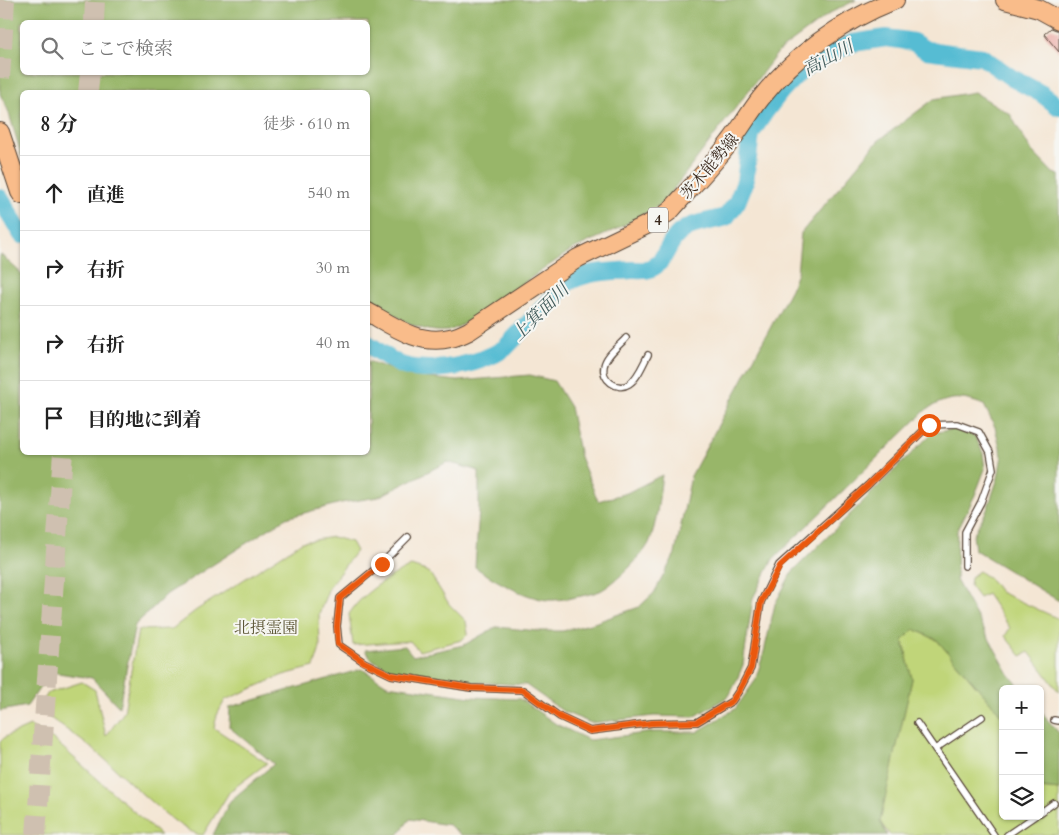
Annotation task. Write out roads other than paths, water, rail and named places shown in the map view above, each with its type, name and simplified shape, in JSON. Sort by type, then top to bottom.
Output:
[{"type":"main road","name":"茨木能勢線","points":[[370,313],[404,332],[427,340],[450,338],[469,331],[578,258],[659,219],[670,211],[730,143],[761,98],[792,62],[829,34],[872,9],[895,0]]},
{"type":"main road","points":[[1005,0],[1039,9],[1059,20]]},
{"type":"main road","points":[[0,132],[20,190]]},
{"type":"lane","points":[[626,338],[611,354],[604,366],[605,375],[614,385],[623,386],[630,384],[637,376],[648,354]]},
{"type":"lane","points":[[408,537],[382,564],[340,598],[337,626],[338,644],[364,662],[391,675],[471,688],[523,690],[560,717],[590,731],[652,723],[697,722],[732,701],[751,668],[761,602],[780,566],[868,485],[929,425],[957,424],[979,432],[990,452],[993,469],[981,502],[965,532],[965,566]]},
{"type":"lane","points":[[935,749],[982,717]]},
{"type":"lane","points":[[917,723],[994,835]]},
{"type":"lane","points":[[1044,810],[1054,804]]},
{"type":"lane","points":[[1007,835],[1029,820]]},
{"type":"waterway","name":"高山川","points":[[370,345],[404,366],[429,369],[470,363],[495,354],[505,348],[567,283],[574,279],[598,273],[646,270],[654,267],[661,260],[671,243],[684,230],[691,226],[726,217],[737,202],[745,182],[751,133],[781,91],[801,70],[824,56],[853,43],[886,38],[913,42],[926,50],[982,57],[1012,78],[1042,94],[1059,107]]},
{"type":"waterway","name":"上箕面川","points":[[0,198],[20,232]]},
{"type":"tunnel","points":[[0,78],[5,0]]},
{"type":"tunnel","points":[[94,20],[95,0]]},
{"type":"tunnel","points":[[88,90],[90,75]]},
{"type":"tunnel","points":[[36,835],[63,455]]},
{"type":"park label","name":"北摂霊園","points":[[266,627]]}]
